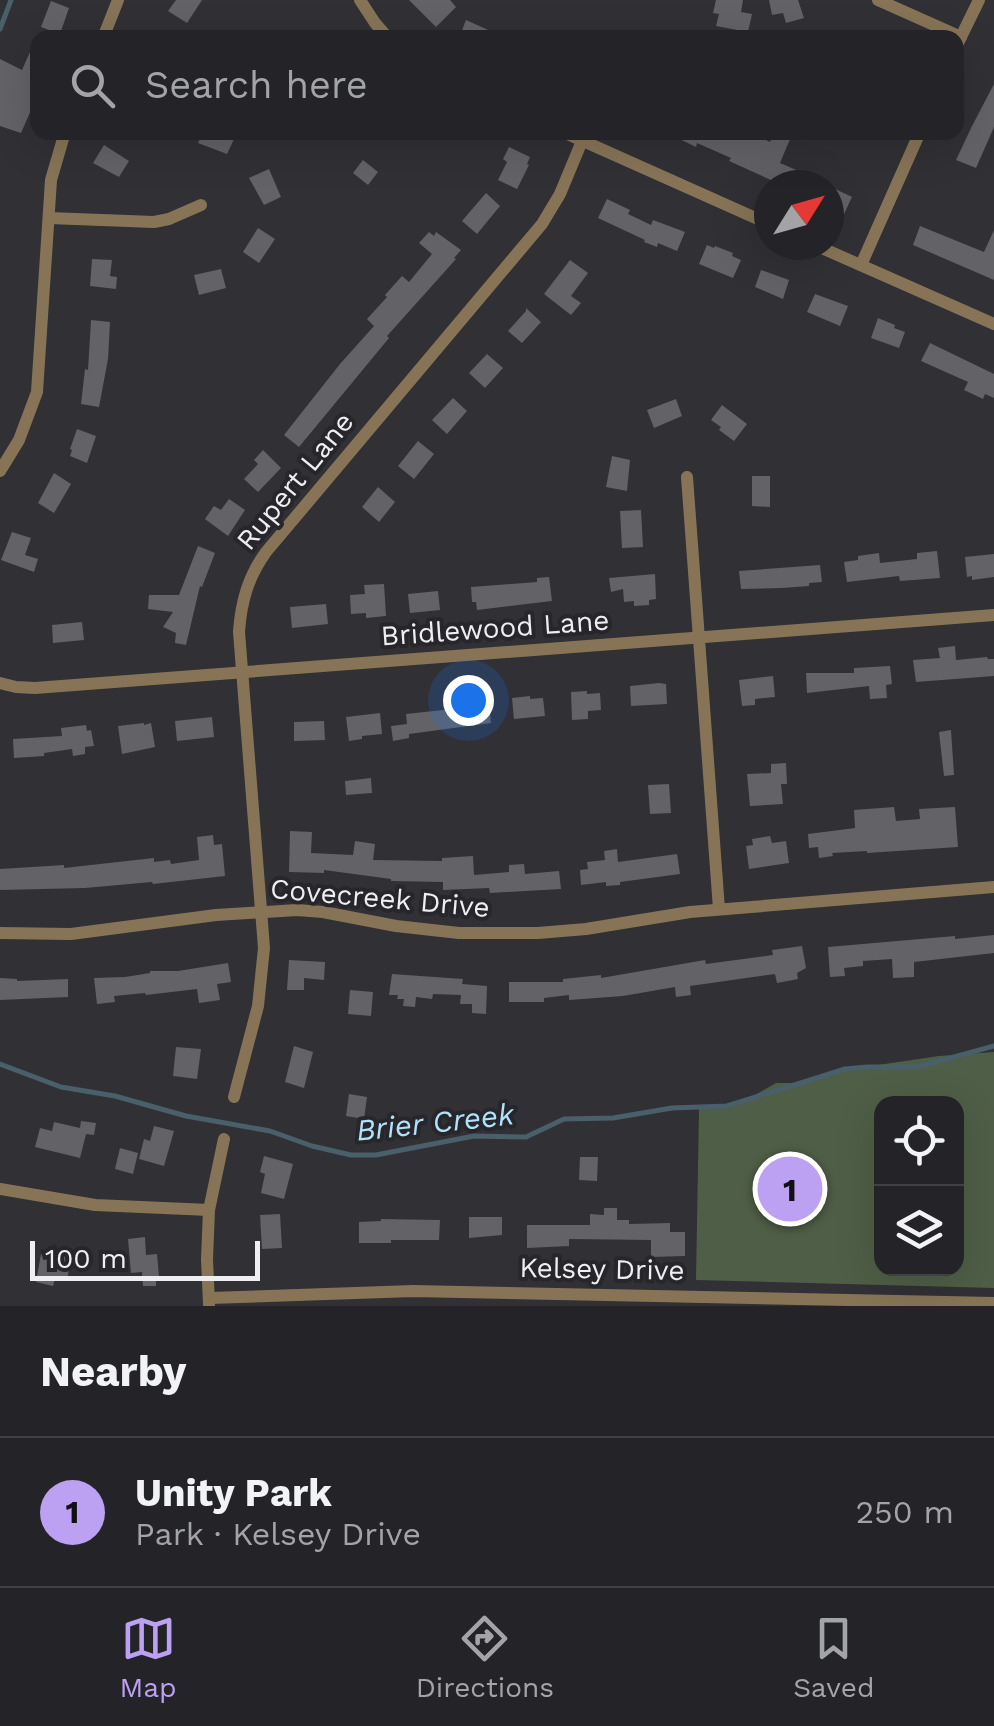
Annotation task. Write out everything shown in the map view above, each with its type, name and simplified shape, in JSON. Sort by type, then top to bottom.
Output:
[{"type":"street","points":[[106,30],[118,0]]},
{"type":"street","points":[[360,0],[381,30]]},
{"type":"street","points":[[878,0],[936,30]]},
{"type":"street","points":[[964,32],[979,0]]},
{"type":"street","points":[[0,472],[19,440],[37,392],[51,180],[64,140]]},
{"type":"street","points":[[861,266],[916,140]]},
{"type":"street","points":[[582,141],[754,217]]},
{"type":"street","name":"Rupert Lane","points":[[234,1097],[258,1006],[264,948],[242,672],[243,598],[256,566],[542,224],[560,194],[582,141]]},
{"type":"street","points":[[49,218],[154,222],[202,206]]},
{"type":"street","points":[[844,258],[994,324]]},
{"type":"street","points":[[687,477],[720,909]]},
{"type":"street","name":"Bridlewood Lane","points":[[0,683],[35,688],[994,615]]},
{"type":"street","name":"Covecreek Drive","points":[[0,933],[71,934],[261,911],[323,912],[396,926],[486,935],[538,934],[720,909],[994,887]]},
{"type":"street","points":[[209,1302],[209,1210],[224,1138]]},
{"type":"street","points":[[0,1190],[95,1205],[209,1210]]},
{"type":"street","name":"Kelsey Drive","points":[[209,1302],[347,1292],[455,1299],[994,1303]]},
{"type":"green space","points":[[994,1052],[994,1288],[696,1280],[699,1109],[724,1108],[776,1083],[795,1083],[844,1070]]},
{"type":"building","points":[[176,0],[202,0],[187,23],[168,11]]},
{"type":"building","points":[[409,0],[450,0],[456,7],[436,27]]},
{"type":"building","points":[[716,0],[743,0],[741,12],[752,14],[748,30],[716,26],[719,14],[713,13]]},
{"type":"building","points":[[769,0],[798,0],[804,18],[786,23],[783,13],[772,15]]},
{"type":"building","points":[[51,1],[69,8],[61,30],[41,27]]},
{"type":"building","points":[[466,20],[488,30],[462,30]]},
{"type":"building","points":[[30,52],[30,112],[21,133],[0,126],[0,59],[22,70]]},
{"type":"building","points":[[994,84],[994,127],[976,168],[956,160]]},
{"type":"building","points":[[199,140],[234,140],[227,154],[198,143]]},
{"type":"building","points":[[682,140],[790,140],[780,163],[796,170],[754,172],[697,143],[696,147]]},
{"type":"building","points":[[104,145],[129,161],[119,177],[93,163]]},
{"type":"building","points":[[509,147],[530,157],[517,189],[498,180]]},
{"type":"building","points":[[363,160],[378,172],[368,185],[353,173]]},
{"type":"building","points":[[269,169],[281,197],[264,205],[249,178]]},
{"type":"building","points":[[486,193],[500,206],[477,234],[462,221]]},
{"type":"building","points":[[844,193],[852,197],[844,214]]},
{"type":"building","points":[[607,199],[651,225],[653,220],[685,232],[677,251],[644,242],[598,218]]},
{"type":"building","points":[[920,226],[984,252],[994,230],[994,280],[913,245]]},
{"type":"building","points":[[258,228],[275,239],[259,263],[243,252]]},
{"type":"building","points":[[429,232],[434,236],[436,232],[461,250],[456,259],[387,336],[299,447],[284,435],[374,326],[367,319],[385,295],[402,276],[409,282],[432,254],[419,243]]},
{"type":"building","points":[[707,245],[733,253],[741,260],[733,278],[699,264]]},
{"type":"building","points":[[92,259],[112,260],[110,276],[117,277],[116,289],[90,286]]},
{"type":"building","points":[[570,260],[588,273],[571,296],[581,303],[571,315],[544,294]]},
{"type":"building","points":[[221,269],[226,288],[199,295],[194,275]]},
{"type":"building","points":[[761,270],[789,280],[783,299],[755,287]]},
{"type":"building","points":[[815,294],[848,306],[840,326],[807,312]]},
{"type":"building","points":[[526,308],[541,322],[522,343],[508,331]]},
{"type":"building","points":[[878,318],[905,332],[899,348],[871,338]]},
{"type":"building","points":[[91,320],[110,322],[99,407],[81,404]]},
{"type":"building","points":[[930,343],[994,374],[994,398],[985,394],[983,399],[964,390],[968,382],[921,361]]},
{"type":"building","points":[[487,354],[503,368],[485,388],[469,373]]},
{"type":"building","points":[[453,398],[467,411],[447,434],[432,420]]},
{"type":"building","points":[[676,399],[682,416],[654,428],[647,410]]},
{"type":"building","points":[[722,405],[747,424],[734,441],[711,420]]},
{"type":"building","points":[[77,429],[96,436],[87,463],[70,456]]},
{"type":"building","points":[[418,441],[434,454],[414,479],[398,466]]},
{"type":"building","points":[[263,450],[281,468],[258,492],[244,479],[258,464],[254,460]]},
{"type":"building","points":[[612,456],[630,460],[627,491],[606,487]]},
{"type":"building","points":[[54,473],[71,484],[54,513],[38,503]]},
{"type":"building","points":[[752,476],[770,476],[770,507],[752,506]]},
{"type":"building","points":[[378,487],[395,502],[379,522],[362,507]]},
{"type":"building","points":[[229,499],[245,510],[228,536],[205,519],[214,506],[221,510]]},
{"type":"building","points":[[641,510],[643,547],[622,548],[620,511]]},
{"type":"building","points":[[12,532],[31,538],[25,555],[38,559],[34,572],[1,560]]},
{"type":"building","points":[[198,546],[215,553],[200,586],[186,645],[175,643],[176,633],[163,627],[173,612],[148,609],[149,595],[179,595]]},
{"type":"building","points":[[937,551],[940,578],[900,581],[899,576],[847,582],[844,562],[858,560],[858,556],[879,553],[880,563],[917,559],[917,553]]},
{"type":"building","points":[[994,554],[994,577],[967,577],[965,557]]},
{"type":"building","points":[[820,565],[822,582],[809,586],[741,589],[739,571]]},
{"type":"building","points":[[655,574],[656,599],[649,600],[649,605],[624,602],[623,589],[611,592],[609,578]]},
{"type":"building","points":[[549,577],[552,601],[477,610],[476,602],[472,602],[471,587],[537,582],[537,578]]},
{"type":"building","points":[[384,584],[386,616],[366,618],[366,613],[351,614],[350,595],[365,594],[364,585]]},
{"type":"building","points":[[438,591],[440,610],[410,613],[408,594]]},
{"type":"building","points":[[326,604],[328,624],[292,628],[290,607]]},
{"type":"building","points":[[82,622],[84,640],[53,643],[52,625]]},
{"type":"building","points":[[955,646],[956,660],[994,659],[994,676],[916,682],[913,660],[940,658],[938,648]]},
{"type":"building","points":[[890,666],[892,684],[886,685],[887,698],[870,699],[869,686],[807,693],[806,673],[854,673],[854,668]]},
{"type":"building","points":[[773,676],[775,697],[755,699],[755,705],[742,706],[739,680]]},
{"type":"building","points":[[666,684],[667,704],[631,706],[630,686]]},
{"type":"building","points":[[571,692],[600,693],[601,710],[588,711],[588,719],[572,720]]},
{"type":"building","points":[[512,698],[543,698],[545,716],[514,719]]},
{"type":"building","points":[[489,705],[491,723],[409,734],[409,738],[393,741],[391,726],[407,724],[406,714]]},
{"type":"building","points":[[380,713],[382,734],[349,741],[346,717]]},
{"type":"building","points":[[212,717],[214,737],[177,741],[175,721]]},
{"type":"building","points":[[324,721],[325,740],[294,741],[294,722]]},
{"type":"building","points":[[151,723],[155,747],[122,754],[118,726]]},
{"type":"building","points":[[86,725],[94,746],[85,747],[85,754],[73,756],[72,749],[14,758],[13,739],[62,736],[61,728]]},
{"type":"building","points":[[951,730],[954,775],[944,776],[939,732]]},
{"type":"building","points":[[786,763],[787,784],[781,784],[783,804],[750,806],[747,774],[771,773],[771,764]]},
{"type":"building","points":[[371,778],[372,793],[346,795],[345,781]]},
{"type":"building","points":[[669,784],[671,813],[650,814],[648,785]]},
{"type":"building","points":[[894,807],[896,821],[920,819],[919,809],[955,807],[958,847],[832,853],[833,856],[819,858],[818,847],[809,848],[808,834],[855,828],[854,810]]},
{"type":"building","points":[[290,831],[312,832],[311,853],[353,855],[355,841],[375,844],[373,860],[442,861],[473,856],[474,875],[509,872],[509,865],[524,864],[525,874],[559,871],[561,889],[490,893],[489,888],[443,890],[443,882],[391,881],[324,870],[289,872]]},
{"type":"building","points":[[213,835],[214,845],[222,844],[225,876],[153,884],[0,890],[0,869],[64,868],[154,858],[154,862],[170,860],[171,864],[199,860],[197,837]]},
{"type":"building","points":[[770,836],[772,843],[786,841],[789,863],[749,869],[746,846],[753,845],[752,839]]},
{"type":"building","points":[[617,849],[618,862],[677,854],[680,874],[620,885],[581,885],[580,870],[588,869],[587,862],[605,860],[604,851]]},
{"type":"building","points":[[994,935],[994,953],[914,962],[914,977],[893,978],[892,959],[863,961],[863,966],[844,968],[845,976],[830,977],[828,947]]},
{"type":"building","points":[[802,946],[806,968],[797,973],[798,979],[777,983],[775,974],[690,986],[691,995],[676,997],[675,987],[623,996],[569,1000],[569,995],[544,998],[544,1002],[509,1002],[509,982],[601,978],[705,960],[706,964],[773,955],[772,950]]},
{"type":"building","points":[[289,960],[325,962],[324,980],[304,978],[304,990],[287,990]]},
{"type":"building","points":[[228,963],[231,982],[217,984],[220,1000],[199,1003],[197,989],[114,996],[115,1002],[97,1004],[94,978]]},
{"type":"building","points":[[392,974],[463,979],[462,984],[487,986],[486,1014],[472,1013],[472,1004],[460,1004],[461,995],[416,997],[415,1007],[403,1006],[404,999],[389,995]]},
{"type":"building","points":[[0,978],[68,979],[68,997],[0,1000]]},
{"type":"building","points":[[350,990],[373,992],[371,1016],[348,1014]]},
{"type":"building","points":[[294,1046],[313,1052],[304,1088],[285,1082]]},
{"type":"building","points":[[176,1047],[201,1049],[197,1079],[173,1076]]},
{"type":"building","points":[[349,1094],[367,1097],[364,1119],[346,1116]]},
{"type":"building","points":[[81,1121],[96,1123],[94,1135],[86,1134],[80,1158],[35,1147],[40,1128],[52,1131],[54,1122],[80,1128]]},
{"type":"building","points":[[154,1126],[174,1131],[164,1166],[139,1159],[144,1139],[150,1141]]},
{"type":"building","points":[[120,1148],[138,1153],[133,1174],[115,1169]]},
{"type":"building","points":[[264,1156],[293,1164],[284,1199],[261,1193]]},
{"type":"building","points":[[580,1157],[598,1157],[597,1181],[579,1180]]},
{"type":"building","points":[[604,1208],[617,1208],[617,1220],[629,1220],[629,1224],[670,1223],[670,1232],[685,1232],[685,1256],[651,1257],[651,1240],[569,1239],[569,1246],[527,1248],[527,1225],[590,1225],[590,1214],[604,1215]]},
{"type":"building","points":[[280,1214],[282,1248],[262,1249],[260,1215]]},
{"type":"building","points":[[469,1217],[502,1217],[502,1235],[469,1238]]},
{"type":"building","points":[[440,1220],[439,1240],[359,1243],[359,1222]]},
{"type":"building","points":[[145,1237],[146,1255],[157,1254],[156,1286],[143,1286],[142,1272],[131,1273],[128,1239]]},
{"type":"building","points":[[41,1254],[71,1257],[67,1281],[55,1279],[53,1286],[36,1282]]},
{"type":"waterway","points":[[0,29],[11,0]]},
{"type":"waterway","name":"Brier Creek","points":[[0,1064],[61,1087],[270,1131],[351,1155],[376,1155],[474,1136],[526,1137],[564,1119],[727,1106],[845,1069],[918,1067],[994,1046]]},
{"type":"place","name":"Unity Park","points":[[790,1189]]}]
